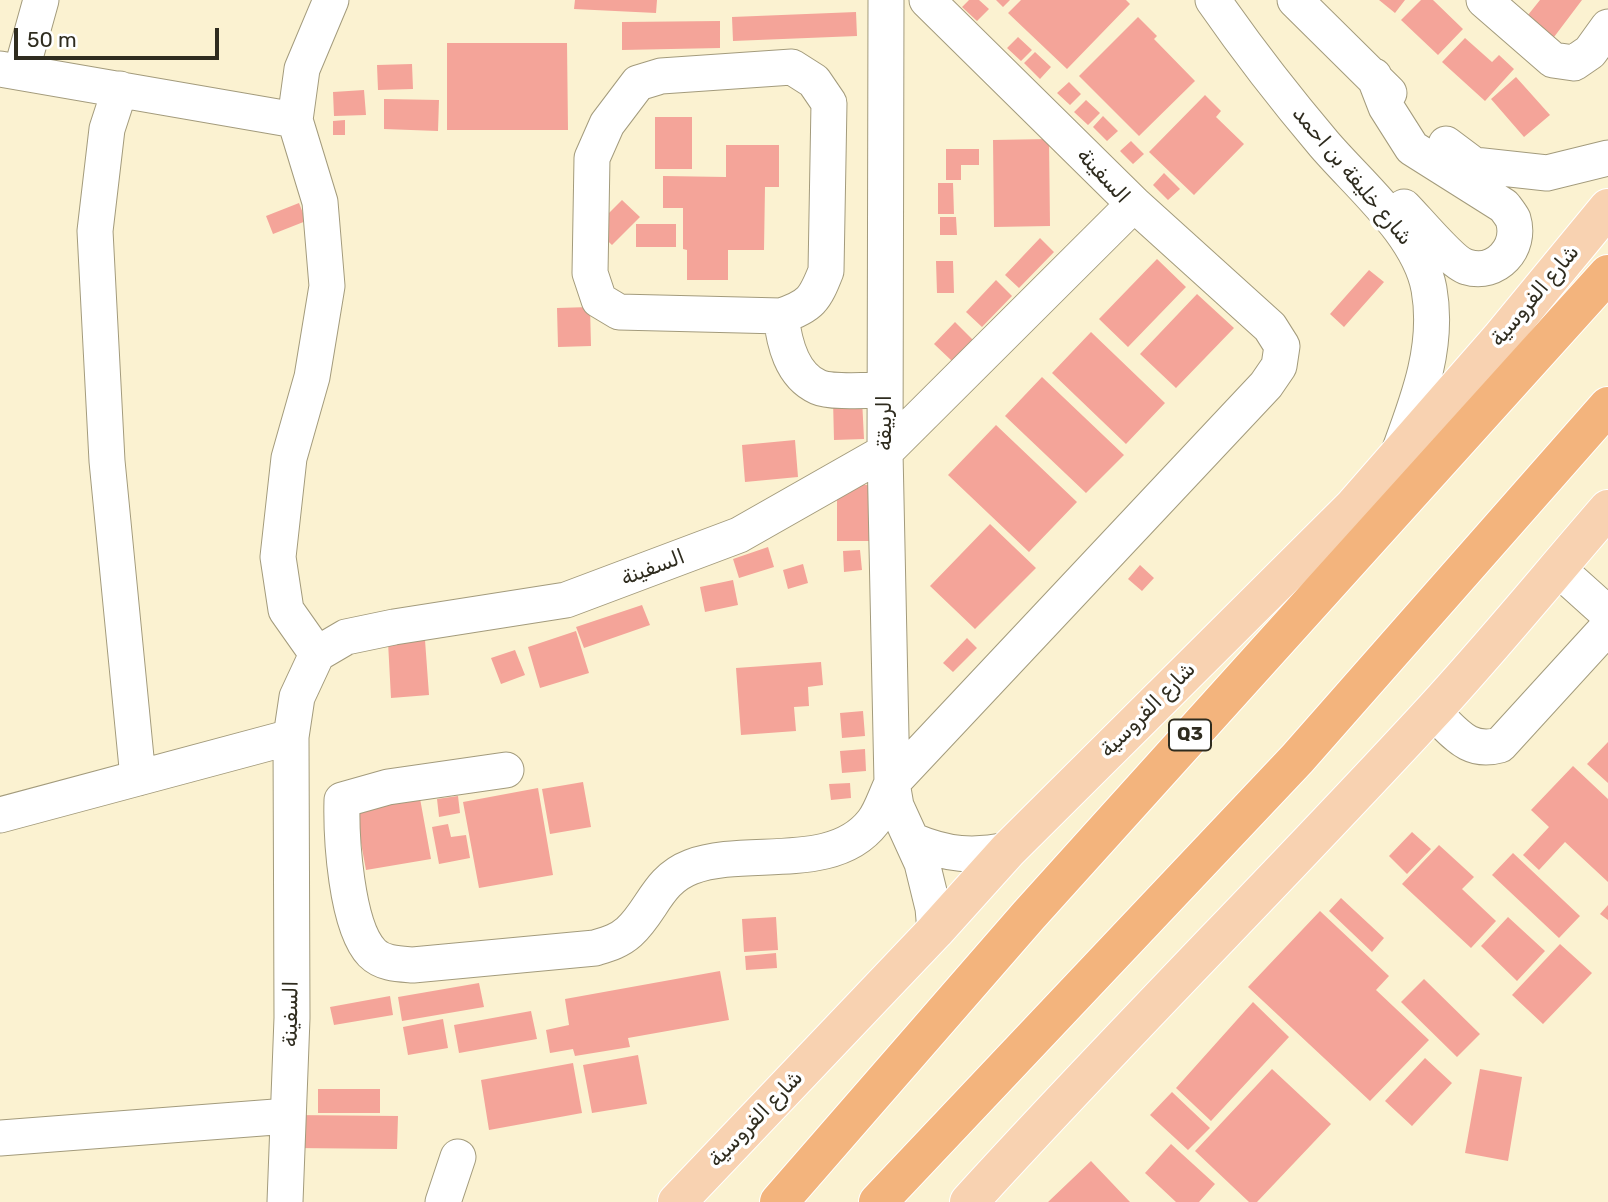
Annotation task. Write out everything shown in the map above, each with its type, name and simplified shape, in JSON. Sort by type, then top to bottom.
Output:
[{"type":"highway","name":"شارع الفروسية","points":[[779,1202],[1047,894],[1608,274]]},
{"type":"highway","points":[[878,1202],[1297,759],[1608,406]]},
{"type":"main road","name":"شارع الفروسية","points":[[677,1202],[935,931],[1008,850],[1353,506],[1500,339],[1608,208]]},
{"type":"main road","points":[[969,1202],[1074,1086],[1286,868],[1432,711],[1608,509]]},
{"type":"street","points":[[41,0],[10,71],[295,120]]},
{"type":"street","points":[[317,654],[286,610],[278,557],[289,458],[312,377],[327,286],[320,202],[295,120],[302,69],[331,0]]},
{"type":"street","name":"الربيقة","points":[[886,0],[885,452],[891,783],[896,806],[914,841],[929,885],[935,931]]},
{"type":"street","name":"السفينة","points":[[285,1202],[292,1018],[291,737],[297,697],[317,654],[346,638],[358,635],[566,600],[738,535],[885,452],[1134,204],[927,0]]},
{"type":"street","name":"شارع خليفة بن احمد","points":[[1213,0],[1322,142],[1413,247],[1429,288],[1433,341],[1419,399],[1399,454]]},
{"type":"street","points":[[1295,0],[1374,76],[1394,99],[1436,137],[1474,165],[1547,173],[1608,158]]},
{"type":"street","points":[[1484,0],[1553,60],[1574,64],[1590,52],[1608,27]]},
{"type":"street","points":[[792,67],[814,81],[830,103],[826,271],[817,296],[802,309],[781,316],[619,312],[599,300],[590,274],[593,159],[607,124],[638,83],[661,76],[792,67]]},
{"type":"street","points":[[1322,142],[1358,162],[1377,178],[1455,261],[1467,267],[1484,269],[1499,263],[1510,250],[1515,238],[1513,219],[1504,206],[1412,148],[1386,107],[1374,76]]},
{"type":"street","points":[[120,89],[107,130],[95,231],[107,461],[138,778]]},
{"type":"street","points":[[506,770],[388,787],[342,800],[341,833],[354,918],[373,954],[391,963],[413,965],[595,948],[616,942],[630,931],[666,881],[688,868],[712,861],[823,852],[851,842],[874,822],[891,783],[1266,385],[1279,366],[1282,346],[1270,327],[1134,204]]},
{"type":"street","points":[[781,316],[795,369],[819,387],[885,390]]},
{"type":"street","points":[[1557,568],[1607,613],[1608,618]]},
{"type":"street","points":[[1432,711],[1471,746],[1486,749],[1500,745],[1608,624]]},
{"type":"street","points":[[0,815],[291,737]]},
{"type":"street","points":[[914,841],[936,850],[960,855],[984,855],[1008,850]]},
{"type":"street","points":[[0,1138],[288,1116]]},
{"type":"street","points":[[443,1202],[458,1157]]},
{"type":"building","points":[[575,0],[657,0],[656,13],[574,9]]},
{"type":"building","points":[[969,0],[979,0],[989,9],[977,21],[962,7]]},
{"type":"building","points":[[996,0],[1010,0],[1003,7]]},
{"type":"building","points":[[1021,0],[1126,0],[1130,4],[1067,69],[1008,13]]},
{"type":"building","points":[[1379,0],[1405,0],[1395,13]]},
{"type":"building","points":[[1421,0],[1433,0],[1463,29],[1438,55],[1401,20]]},
{"type":"building","points":[[1540,0],[1582,0],[1551,41],[1524,20]]},
{"type":"building","points":[[856,12],[857,36],[733,41],[732,17]]},
{"type":"building","points":[[1138,17],[1157,36],[1154,39],[1195,81],[1139,136],[1079,76]]},
{"type":"building","points":[[720,21],[720,48],[622,50],[622,22]]},
{"type":"building","points":[[1018,37],[1032,50],[1021,61],[1007,48]]},
{"type":"building","points":[[1465,38],[1492,62],[1499,55],[1514,69],[1485,101],[1442,62]]},
{"type":"building","points":[[447,43],[567,43],[568,130],[447,130]]},
{"type":"building","points":[[1035,52],[1051,67],[1040,79],[1024,63]]},
{"type":"building","points":[[412,64],[413,89],[378,90],[377,65]]},
{"type":"building","points":[[1516,77],[1550,115],[1524,137],[1491,99]]},
{"type":"building","points":[[1069,82],[1081,94],[1070,105],[1057,93]]},
{"type":"building","points":[[364,90],[366,115],[334,116],[333,92]]},
{"type":"building","points":[[1205,95],[1221,111],[1216,117],[1244,144],[1194,195],[1149,152]]},
{"type":"building","points":[[384,99],[439,100],[438,131],[384,129]]},
{"type":"building","points":[[1086,100],[1100,113],[1088,125],[1074,112]]},
{"type":"building","points":[[1103,116],[1118,131],[1107,141],[1093,127]]},
{"type":"building","points":[[655,117],[692,117],[692,169],[655,169]]},
{"type":"building","points":[[345,120],[345,135],[333,135],[333,121]]},
{"type":"building","points":[[1049,139],[1050,226],[994,227],[993,140]]},
{"type":"building","points":[[1131,141],[1144,154],[1133,164],[1120,151]]},
{"type":"building","points":[[726,145],[779,145],[779,187],[765,187],[764,250],[728,250],[728,280],[687,280],[687,250],[683,249],[683,208],[663,208],[663,176],[726,177]]},
{"type":"building","points":[[946,149],[979,149],[979,165],[961,165],[961,180],[946,180]]},
{"type":"building","points":[[1164,173],[1180,189],[1168,200],[1153,185]]},
{"type":"building","points":[[938,183],[953,183],[954,214],[938,214]]},
{"type":"building","points":[[622,200],[640,217],[612,245],[594,228]]},
{"type":"building","points":[[299,203],[306,221],[273,234],[266,216]]},
{"type":"building","points":[[940,217],[956,217],[957,235],[940,235]]},
{"type":"building","points":[[636,224],[676,224],[676,247],[636,247]]},
{"type":"building","points":[[1040,238],[1054,252],[1019,288],[1005,275]]},
{"type":"building","points":[[1157,259],[1186,287],[1128,347],[1099,319]]},
{"type":"building","points":[[936,261],[953,261],[954,293],[937,293]]},
{"type":"building","points":[[1369,270],[1384,282],[1344,327],[1330,314]]},
{"type":"building","points":[[996,280],[1012,296],[982,327],[966,312]]},
{"type":"building","points":[[1197,294],[1234,328],[1176,388],[1140,354]]},
{"type":"building","points":[[590,307],[591,346],[558,347],[557,308]]},
{"type":"building","points":[[955,322],[973,340],[952,361],[934,344]]},
{"type":"building","points":[[1091,332],[1165,403],[1126,444],[1052,373]]},
{"type":"building","points":[[1042,377],[1124,455],[1086,493],[1005,416]]},
{"type":"building","points":[[862,399],[864,439],[834,440],[833,400]]},
{"type":"building","points":[[996,425],[1077,502],[1029,552],[948,475]]},
{"type":"building","points":[[795,440],[798,477],[745,482],[742,445]]},
{"type":"building","points":[[837,484],[870,485],[870,541],[837,541]]},
{"type":"building","points":[[990,524],[1036,568],[975,629],[930,586]]},
{"type":"building","points":[[768,547],[774,567],[739,578],[733,559]]},
{"type":"building","points":[[860,550],[862,570],[844,572],[843,551]]},
{"type":"building","points":[[803,564],[808,583],[788,589],[783,570]]},
{"type":"building","points":[[1140,565],[1154,578],[1142,591],[1128,579]]},
{"type":"building","points":[[733,580],[738,605],[705,612],[700,587]]},
{"type":"building","points":[[642,605],[650,625],[584,648],[576,627]]},
{"type":"building","points":[[576,631],[589,673],[540,688],[528,647]]},
{"type":"building","points":[[967,638],[977,648],[953,672],[943,663]]},
{"type":"building","points":[[425,640],[429,695],[391,698],[388,642]]},
{"type":"building","points":[[515,650],[525,675],[501,684],[491,658]]},
{"type":"building","points":[[821,662],[823,685],[808,687],[809,706],[794,707],[796,731],[741,735],[736,668]]},
{"type":"building","points":[[863,711],[865,736],[842,738],[840,713]]},
{"type":"building","points":[[1608,742],[1608,783],[1587,764]]},
{"type":"building","points":[[865,749],[866,771],[842,773],[840,751]]},
{"type":"building","points":[[1573,766],[1608,799],[1608,882],[1565,842],[1539,870],[1523,855],[1549,827],[1531,810]]},
{"type":"building","points":[[583,782],[591,827],[550,834],[542,789]]},
{"type":"building","points":[[850,783],[851,798],[831,800],[829,784]]},
{"type":"building","points":[[538,788],[553,875],[479,888],[463,802]]},
{"type":"building","points":[[419,793],[431,859],[366,870],[354,805]]},
{"type":"building","points":[[458,796],[460,813],[439,817],[437,799]]},
{"type":"building","points":[[448,824],[451,837],[466,835],[470,858],[439,864],[432,827]]},
{"type":"building","points":[[1412,832],[1431,849],[1407,874],[1389,856]]},
{"type":"building","points":[[1439,845],[1474,877],[1462,889],[1496,921],[1471,948],[1402,884]]},
{"type":"building","points":[[1513,853],[1580,916],[1559,938],[1492,875]]},
{"type":"building","points":[[1341,898],[1384,938],[1372,952],[1329,911]]},
{"type":"building","points":[[1608,905],[1608,920],[1600,914]]},
{"type":"building","points":[[1320,911],[1389,976],[1376,990],[1429,1040],[1370,1101],[1248,987]]},
{"type":"building","points":[[776,917],[778,950],[744,952],[742,919]]},
{"type":"building","points":[[1508,917],[1545,951],[1517,981],[1481,946]]},
{"type":"building","points":[[1560,944],[1592,973],[1543,1024],[1512,995]]},
{"type":"building","points":[[776,953],[777,968],[746,970],[745,956]]},
{"type":"building","points":[[720,971],[729,1020],[628,1038],[630,1047],[575,1056],[573,1049],[550,1053],[546,1030],[569,1025],[565,999]]},
{"type":"building","points":[[1424,979],[1480,1034],[1457,1057],[1401,1002]]},
{"type":"building","points":[[479,983],[484,1007],[402,1021],[398,997]]},
{"type":"building","points":[[390,996],[393,1015],[334,1025],[330,1007]]},
{"type":"building","points":[[1253,1002],[1289,1037],[1211,1121],[1176,1088]]},
{"type":"building","points":[[531,1011],[537,1039],[459,1053],[454,1025]]},
{"type":"building","points":[[443,1019],[448,1048],[408,1055],[403,1027]]},
{"type":"building","points":[[638,1055],[647,1104],[592,1113],[583,1065]]},
{"type":"building","points":[[1425,1058],[1452,1083],[1412,1126],[1385,1101]]},
{"type":"building","points":[[573,1063],[582,1113],[489,1130],[481,1080]]},
{"type":"building","points":[[1272,1069],[1331,1124],[1257,1202],[1249,1202],[1195,1151]]},
{"type":"building","points":[[1480,1069],[1522,1077],[1508,1161],[1465,1153]]},
{"type":"building","points":[[318,1089],[380,1089],[380,1113],[318,1113]]},
{"type":"building","points":[[1172,1092],[1210,1128],[1188,1150],[1150,1115]]},
{"type":"building","points":[[293,1115],[398,1116],[397,1149],[293,1148]]},
{"type":"building","points":[[1171,1144],[1215,1184],[1199,1202],[1176,1202],[1145,1173]]},
{"type":"building","points":[[1091,1161],[1130,1202],[1048,1202]]}]
